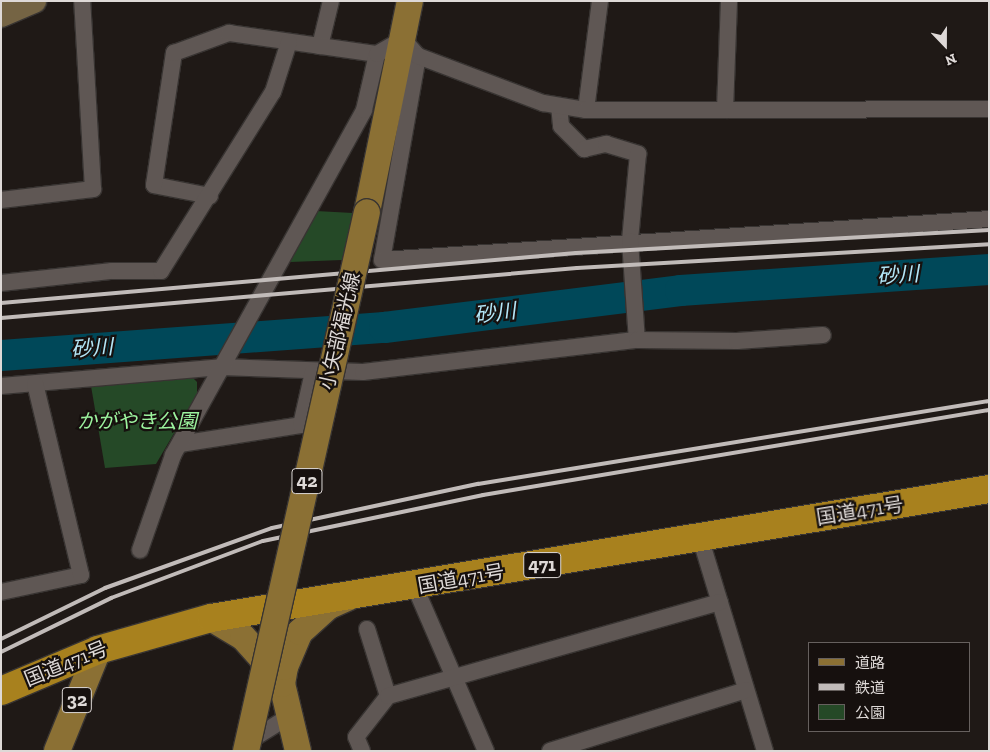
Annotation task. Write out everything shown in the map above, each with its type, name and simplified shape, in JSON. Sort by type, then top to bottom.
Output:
[{"type":"highway","name":"国道471号","points":[[1,691],[98,650],[212,618],[415,587],[989,489]]},
{"type":"main road","name":"小矢部福光線","points":[[246,751],[367,212],[410,48],[410,1]]},
{"type":"main road","points":[[282,684],[300,632],[330,606],[352,596]]},
{"type":"main road","points":[[212,618],[229,626],[258,650],[282,684],[288,717],[298,751]]},
{"type":"main road","name":"32","points":[[57,751],[98,650]]},
{"type":"street","points":[[1,15],[34,1]]},
{"type":"street","points":[[1,200],[93,189],[82,1]]},
{"type":"street","points":[[320,46],[331,1]]},
{"type":"street","points":[[586,110],[600,1]]},
{"type":"street","points":[[725,110],[729,1]]},
{"type":"street","points":[[210,196],[154,185],[174,53],[230,33],[377,54],[410,48],[559,106],[586,110],[989,109]]},
{"type":"street","points":[[1,283],[161,271],[210,196],[273,92],[289,42]]},
{"type":"street","points":[[410,48],[382,260],[630,241],[989,219]]},
{"type":"street","points":[[140,550],[180,444],[221,366],[364,110],[377,54]]},
{"type":"street","points":[[559,106],[561,126],[584,149],[606,144],[638,154],[630,241],[637,340]]},
{"type":"street","points":[[1,386],[221,366],[313,372],[363,372],[637,340],[737,341],[823,335]]},
{"type":"street","points":[[180,444],[301,425],[313,372]]},
{"type":"street","points":[[1,592],[81,575],[35,383]]},
{"type":"street","points":[[700,537],[765,751]]},
{"type":"street","points":[[415,587],[452,677],[486,751]]},
{"type":"street","points":[[362,751],[356,737],[388,696],[720,602]]},
{"type":"street","points":[[367,629],[388,696]]},
{"type":"street","points":[[550,751],[746,690]]},
{"type":"street","points":[[234,751],[288,717]]},
{"type":"green space","points":[[316,211],[353,213],[342,260],[290,262]]},
{"type":"green space","name":"かがやき公園","points":[[191,376],[197,382],[197,394],[156,464],[105,468],[91,386]]},
{"type":"waterway","name":"砂川","points":[[1,355],[384,327],[680,290],[989,269]]},
{"type":"railway","points":[[1,303],[576,253],[989,230]]},
{"type":"railway","points":[[1,318],[577,268],[989,244]]},
{"type":"railway","points":[[1,639],[105,588],[272,528],[478,484],[989,401]]},
{"type":"railway","points":[[1,652],[111,598],[263,541],[483,495],[989,410]]}]
